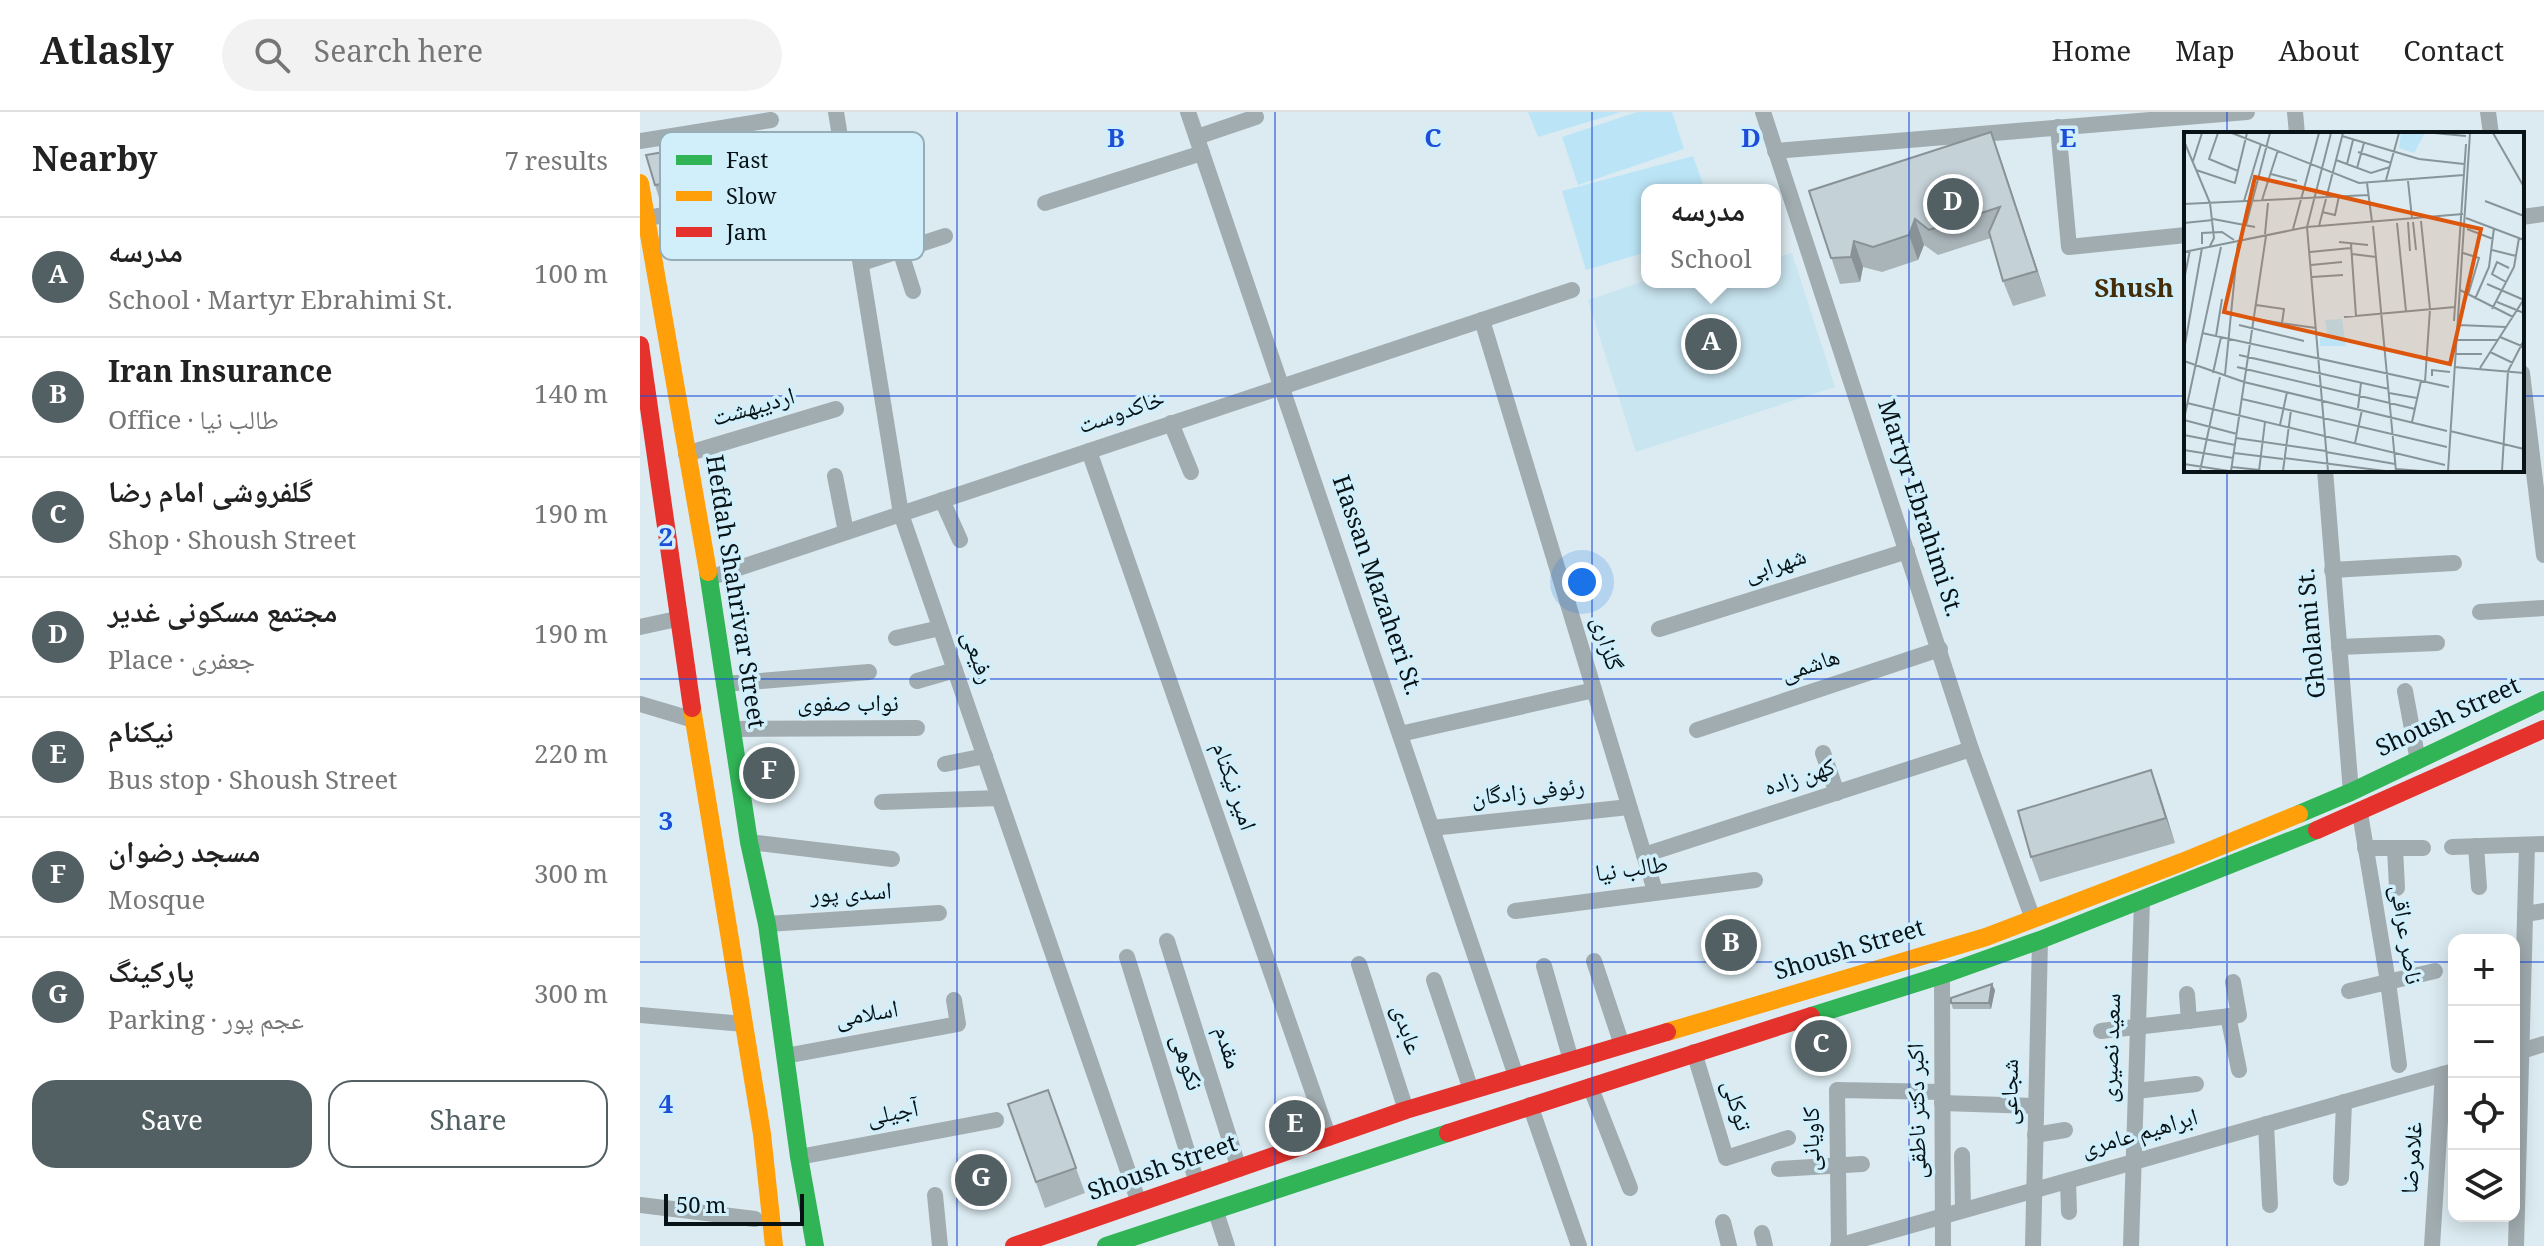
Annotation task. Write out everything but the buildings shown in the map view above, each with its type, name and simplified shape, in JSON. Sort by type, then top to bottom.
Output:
[{"type":"main road","name":"Hefdah Shahrivar Street","points":[[640,183],[709,578],[749,842],[767,924],[799,1157],[815,1246]]},
{"type":"main road","points":[[640,345],[646,441],[762,1134],[774,1246]]},
{"type":"main road","name":"Shoush Street","points":[[1014,1246],[1406,1110],[1986,937],[2182,862],[2351,792],[2544,700]]},
{"type":"main road","name":"Shoush Street","points":[[1106,1246],[1530,1105],[1942,975],[2040,940],[2360,813],[2544,729]]},
{"type":"street","name":"رفیعی","points":[[836,112],[839,132]]},
{"type":"street","name":"Hassan Mazaheri St.","points":[[1188,112],[1516,1076]]},
{"type":"street","name":"Martyr Ebrahimi St.","points":[[1763,112],[1971,749],[2033,919]]},
{"type":"street","points":[[1775,151],[2247,112]]},
{"type":"street","points":[[2295,112],[2297,132]]},
{"type":"street","points":[[2488,112],[2491,132]]},
{"type":"street","points":[[1045,203],[1200,145],[1256,117]]},
{"type":"street","points":[[696,132],[771,120]]},
{"type":"street","points":[[2058,127],[2069,247],[2184,235]]},
{"type":"street","points":[[640,141],[660,138]]},
{"type":"street","points":[[2524,217],[2544,214]]},
{"type":"street","points":[[647,218],[660,216]]},
{"type":"street","points":[[924,243],[945,236]]},
{"type":"street","name":"رفیعی","points":[[861,260],[901,514],[1139,1203]]},
{"type":"street","points":[[862,263],[872,260]]},
{"type":"street","points":[[900,260],[913,291]]},
{"type":"street","name":"خاکدوست","points":[[709,578],[1572,290]]},
{"type":"street","name":"گلزاری","points":[[1482,320],[1655,891]]},
{"type":"street","points":[[2524,390],[2544,555]]},
{"type":"street","name":"اردیبهشت","points":[[686,454],[836,409]]},
{"type":"street","points":[[1171,423],[1191,472]]},
{"type":"street","name":"امیر نیکنام","points":[[1089,451],[1329,1138]]},
{"type":"street","name":"Gholami St.","points":[[2325,472],[2351,792]]},
{"type":"street","points":[[835,476],[846,532]]},
{"type":"street","points":[[942,500],[960,540]]},
{"type":"street","name":"شهرابی","points":[[1659,629],[1907,551]]},
{"type":"street","points":[[2332,570],[2454,563]]},
{"type":"street","points":[[2480,612],[2544,608]]},
{"type":"street","points":[[640,627],[677,619]]},
{"type":"street","points":[[896,638],[940,628]]},
{"type":"street","points":[[2339,647],[2437,643]]},
{"type":"street","name":"هاشمی","points":[[1697,730],[1940,649]]},
{"type":"street","points":[[917,681],[955,670]]},
{"type":"street","points":[[724,684],[869,672]]},
{"type":"street","points":[[1400,734],[1594,690]]},
{"type":"street","points":[[2405,691],[2418,761]]},
{"type":"street","points":[[640,704],[694,720]]},
{"type":"street","name":"نواب صفوی","points":[[731,729],[917,728]]},
{"type":"street","name":"کهن زاده","points":[[1644,855],[1971,749]]},
{"type":"street","points":[[1823,753],[1837,793]]},
{"type":"street","points":[[945,764],[985,756]]},
{"type":"street","points":[[882,802],[999,798]]},
{"type":"street","name":"رئوفی زادگان","points":[[1432,828],[1629,807]]},
{"type":"street","name":"ناصر عراقی","points":[[2360,813],[2399,1065]]},
{"type":"street","points":[[749,842],[892,859]]},
{"type":"street","points":[[2452,847],[2536,845],[2525,914],[2520,1013]]},
{"type":"street","points":[[2476,846],[2479,887]]},
{"type":"street","points":[[2365,848],[2423,848]]},
{"type":"street","points":[[2395,848],[2397,888]]},
{"type":"street","name":"طالب نیا","points":[[1515,911],[1755,880]]},
{"type":"street","name":"سعید نصیری","points":[[2131,1246],[2142,900]]},
{"type":"street","points":[[2525,914],[2544,911]]},
{"type":"street","name":"اسدی پور","points":[[767,924],[939,913]]},
{"type":"street","name":"شجاعی","points":[[2033,1246],[2040,940]]},
{"type":"street","name":"مقدم","points":[[1167,941],[1239,1169]]},
{"type":"street","name":"نکوهی","points":[[1127,957],[1197,1183]]},
{"type":"street","points":[[1594,961],[1622,1045]]},
{"type":"street","name":"عابدی","points":[[1359,964],[1406,1110]]},
{"type":"street","points":[[1544,966],[1571,1060]]},
{"type":"street","points":[[2349,991],[2435,971]]},
{"type":"street","name":"اکبر دکتر ناطقی","points":[[1942,975],[1943,1246]]},
{"type":"street","points":[[1434,980],[1471,1090]]},
{"type":"street","points":[[2233,982],[2239,1070]]},
{"type":"street","points":[[2187,994],[2189,1021]]},
{"type":"street","name":"اسلامی","points":[[785,1056],[958,1024],[954,1000]]},
{"type":"street","points":[[640,1015],[744,1024]]},
{"type":"street","points":[[2101,1031],[2233,1016]]},
{"type":"street","points":[[2520,1051],[2544,1044]]},
{"type":"street","name":"توکلی","points":[[1694,1052],[1726,1158],[1788,1138]]},
{"type":"street","name":"ابراهیم عامری","points":[[1839,1246],[1867,1242],[1963,1210],[2448,1072]]},
{"type":"street","name":"غلامرضا","points":[[2432,1246],[2448,1078]]},
{"type":"street","points":[[2516,1246],[2518,1078]]},
{"type":"street","points":[[2136,1091],[2196,1084]]},
{"type":"street","points":[[1590,1086],[1630,1188]]},
{"type":"street","name":"کاویانی","points":[[1839,1246],[1837,1090],[1942,1098]]},
{"type":"street","points":[[1942,1098],[2036,1106]]},
{"type":"street","points":[[2341,1178],[2344,1102]]},
{"type":"street","points":[[1530,1105],[1579,1246]]},
{"type":"street","name":"آجیلی","points":[[799,1157],[996,1120]]},
{"type":"street","points":[[2266,1124],[2270,1205]]},
{"type":"street","points":[[2035,1135],[2065,1130]]},
{"type":"street","points":[[1962,1155],[1963,1210]]},
{"type":"street","points":[[1779,1169],[1862,1164]]},
{"type":"street","points":[[2068,1181],[2069,1212]]},
{"type":"street","points":[[935,1195],[940,1246]]},
{"type":"street","points":[[640,1205],[755,1219]]},
{"type":"street","points":[[1215,1209],[1227,1246]]},
{"type":"street","points":[[1723,1222],[1729,1246]]},
{"type":"shaded area","points":[[1528,112],[1621,112],[1538,137]]},
{"type":"shaded area","points":[[1637,112],[1672,112],[1684,149],[1578,185],[1562,137]]},
{"type":"shaded area","points":[[1693,156],[1703,184],[1641,184],[1641,254],[1586,270],[1562,191]]},
{"type":"shaded area","points":[[1792,253],[1835,387],[1636,452],[1588,300],[1641,282],[1641,288],[1781,288],[1781,256]]},
{"type":"traffic: fast","points":[[708,572],[749,842],[767,924],[799,1157],[815,1246]]},
{"type":"traffic: fast","points":[[2299,814],[2544,700]]},
{"type":"traffic: fast","points":[[1811,1016],[2040,940],[2317,830]]},
{"type":"traffic: fast","points":[[1106,1246],[1448,1133]]},
{"type":"traffic: slow","points":[[640,183],[708,572]]},
{"type":"traffic: slow","points":[[692,708],[762,1134],[774,1246]]},
{"type":"traffic: slow","points":[[1667,1032],[1986,937],[2299,814]]},
{"type":"traffic: jam","points":[[640,345],[692,708]]},
{"type":"traffic: jam","points":[[2317,830],[2544,729]]},
{"type":"traffic: jam","points":[[1448,1133],[1811,1016]]},
{"type":"traffic: jam","points":[[1014,1246],[1406,1110],[1667,1032]]},
{"type":"place","name":"مجتمع مسکونی غدیر","points":[[1953,204]]},
{"type":"place","name":"مدرسه","points":[[1711,344]]},
{"type":"place","name":"مسجد رضوان","points":[[769,773]]},
{"type":"place","name":"Iran Insurance","points":[[1731,945]]},
{"type":"place","name":"گلفروشی امام رضا","points":[[1821,1046]]},
{"type":"place","name":"نیکنام","points":[[1295,1126]]},
{"type":"place","name":"پارکینگ","points":[[981,1180]]},
{"type":"district","name":"Shush","points":[[2134,291]]}]
